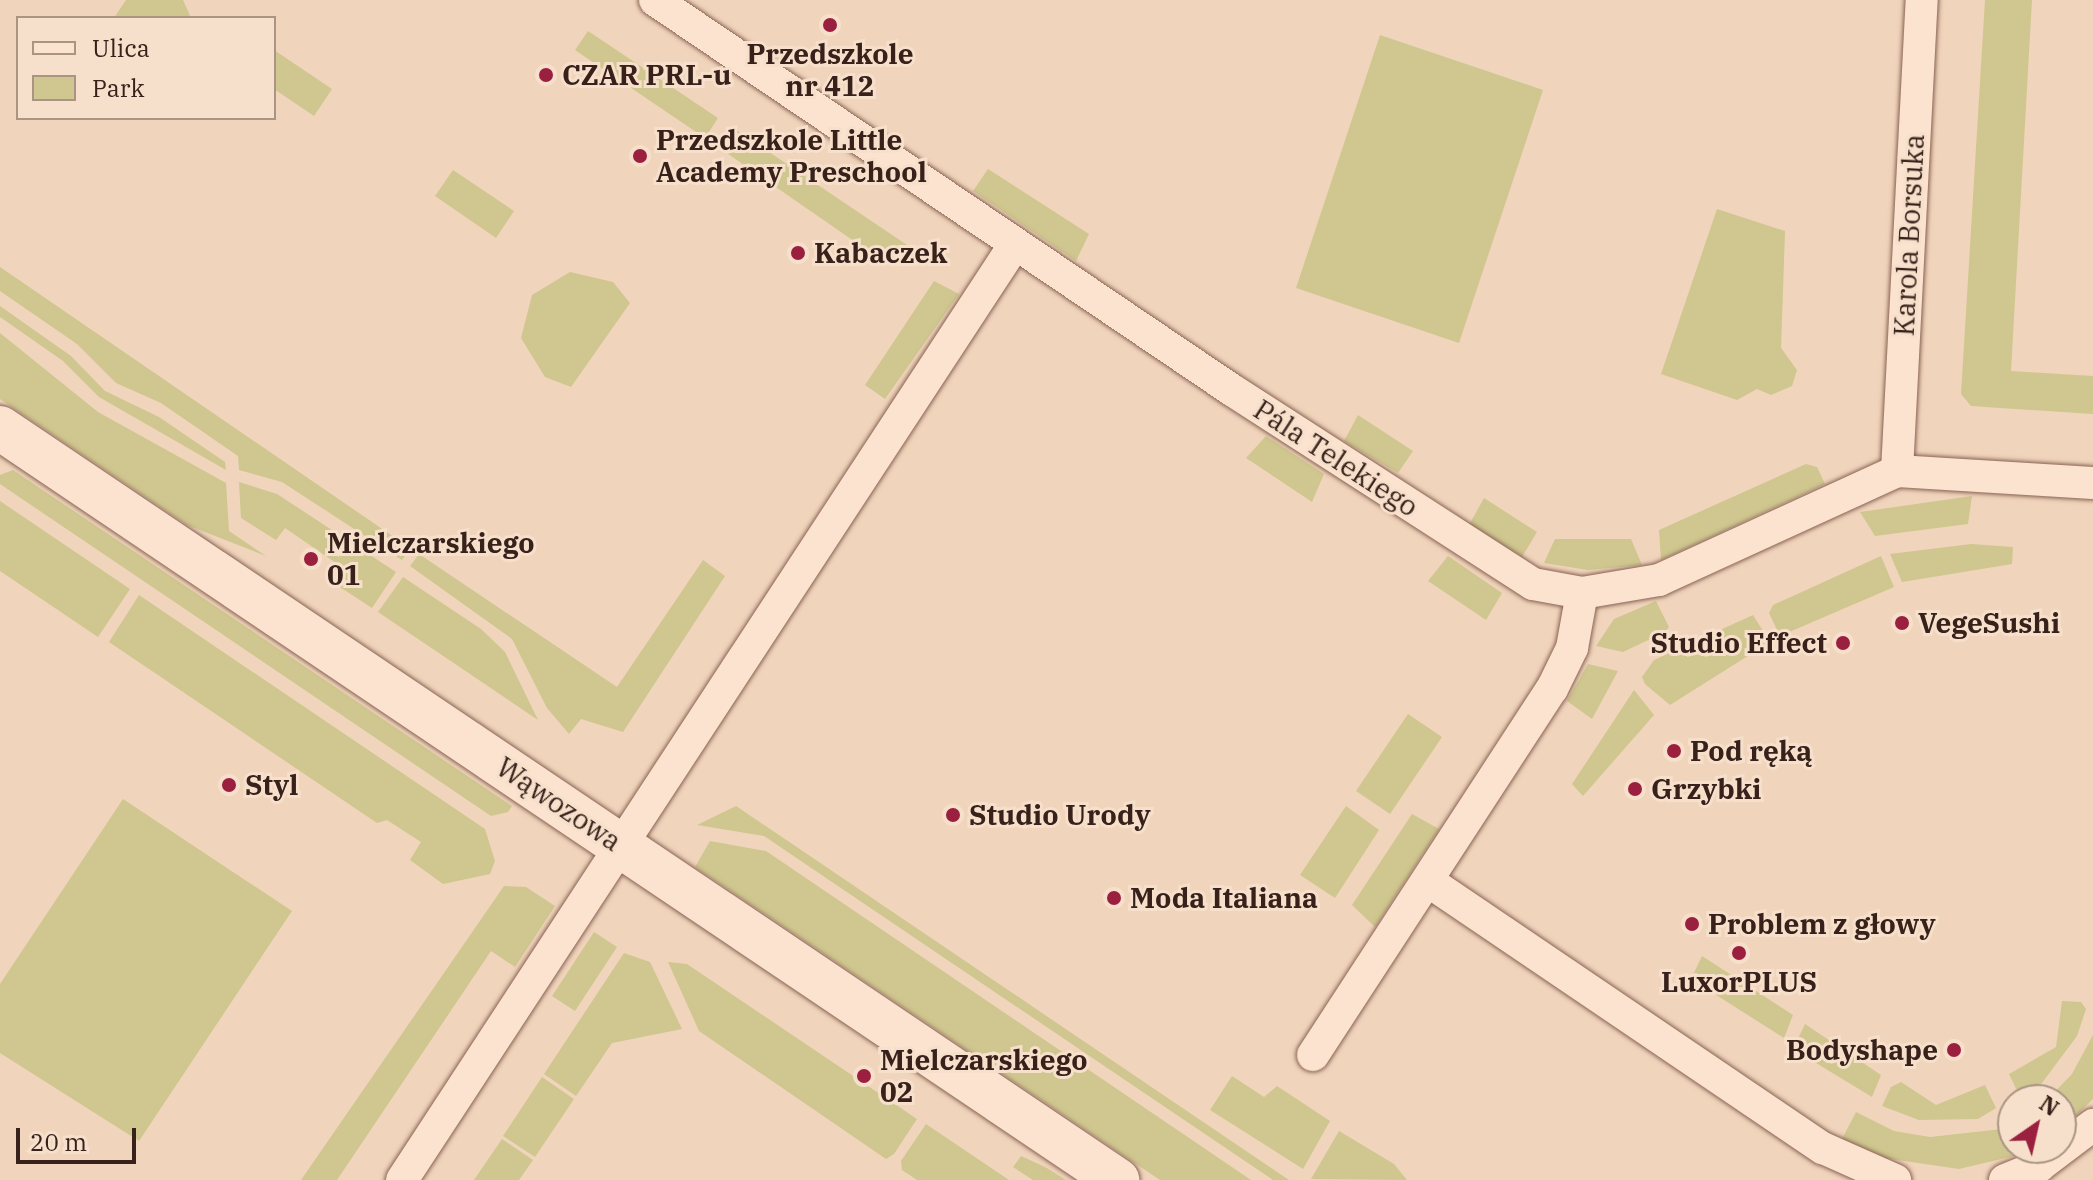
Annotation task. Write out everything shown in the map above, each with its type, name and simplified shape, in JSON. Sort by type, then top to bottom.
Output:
[{"type":"street","name":"Pála Telekiego","points":[[655,0],[1015,244],[1521,579],[1582,593],[1659,580],[1897,471],[2093,483]]},
{"type":"street","name":"Karola Borsuka","points":[[1897,471],[1922,0]]},
{"type":"street","points":[[402,1180],[1015,244]]},
{"type":"street","name":"Wąwozowa","points":[[0,428],[1117,1180]]},
{"type":"street","points":[[1313,1055],[1558,678],[1572,648],[1582,593]]},
{"type":"street","points":[[1428,881],[1823,1148],[1895,1180]]},
{"type":"street","points":[[2005,1180],[2039,1166],[2093,1125]]},
{"type":"green space","points":[[126,0],[183,0],[190,16],[115,16]]},
{"type":"green space","points":[[1985,0],[2032,0],[2011,371],[2093,376],[2093,414],[1971,406],[1961,394]]},
{"type":"green space","points":[[588,31],[718,118],[705,138],[575,50]]},
{"type":"green space","points":[[1380,35],[1543,90],[1459,343],[1296,288]]},
{"type":"green space","points":[[276,51],[332,89],[314,116],[276,90]]},
{"type":"green space","points":[[732,127],[907,245],[903,251],[877,257],[718,147]]},
{"type":"green space","points":[[988,169],[1089,234],[1076,261],[973,191]]},
{"type":"green space","points":[[453,170],[514,211],[496,238],[435,196]]},
{"type":"green space","points":[[1717,209],[1785,231],[1781,348],[1797,370],[1792,386],[1771,395],[1757,389],[1737,400],[1661,374]]},
{"type":"green space","points":[[0,267],[410,548],[402,560],[282,482],[239,470],[238,456],[161,403],[116,383],[77,344],[0,291]]},
{"type":"green space","points":[[570,272],[613,282],[630,303],[571,387],[545,377],[521,338],[532,295]]},
{"type":"green space","points":[[934,281],[959,294],[885,399],[865,385]]},
{"type":"green space","points":[[0,306],[71,356],[105,391],[159,417],[225,462],[226,470],[99,397],[63,361],[0,317]]},
{"type":"green space","points":[[0,333],[98,412],[226,483],[229,531],[266,556],[187,525],[0,399]]},
{"type":"green space","points":[[1358,415],[1413,451],[1398,473],[1344,441]]},
{"type":"green space","points":[[1266,436],[1324,474],[1312,502],[1246,458]]},
{"type":"green space","points":[[1806,464],[1817,467],[1825,484],[1661,560],[1659,530]]},
{"type":"green space","points":[[13,470],[512,806],[508,812],[491,816],[0,484],[0,475]]},
{"type":"green space","points":[[239,482],[277,494],[396,572],[372,608],[326,578],[336,563],[285,528],[276,540],[241,518]]},
{"type":"green space","points":[[1972,496],[1968,524],[1875,536],[1860,512]]},
{"type":"green space","points":[[1484,498],[1537,532],[1522,557],[1469,525]]},
{"type":"green space","points":[[0,501],[130,589],[98,637],[0,571]]},
{"type":"green space","points":[[1555,539],[1631,539],[1642,565],[1588,570],[1544,563]]},
{"type":"green space","points":[[1971,544],[2013,547],[2012,564],[1902,582],[1890,554]]},
{"type":"green space","points":[[419,554],[617,687],[703,560],[725,576],[623,732],[581,719],[569,734],[547,708],[512,639],[410,566]]},
{"type":"green space","points":[[1448,556],[1502,593],[1486,620],[1428,581]]},
{"type":"green space","points":[[1881,556],[1894,587],[1780,636],[1769,613],[1773,605]]},
{"type":"green space","points":[[403,577],[481,629],[505,652],[538,720],[378,612]]},
{"type":"green space","points":[[139,595],[485,829],[495,861],[490,874],[443,884],[410,860],[421,842],[387,820],[377,823],[109,642]]},
{"type":"green space","points":[[1656,601],[1669,627],[1665,632],[1623,652],[1596,646],[1614,619]]},
{"type":"green space","points":[[1753,615],[1770,642],[1670,705],[1645,684],[1642,677],[1654,660]]},
{"type":"green space","points":[[1588,664],[1618,671],[1592,719],[1567,701]]},
{"type":"green space","points":[[1634,690],[1654,715],[1583,796],[1572,784]]},
{"type":"green space","points":[[1408,714],[1442,737],[1390,814],[1356,791]]},
{"type":"green space","points":[[123,799],[292,911],[139,1141],[0,1053],[0,984]]},
{"type":"green space","points":[[736,806],[1289,1180],[1273,1180],[764,836],[697,825]]},
{"type":"green space","points":[[1346,806],[1379,830],[1335,898],[1300,875]]},
{"type":"green space","points":[[1412,814],[1439,829],[1375,927],[1352,905]]},
{"type":"green space","points":[[710,841],[766,851],[1251,1180],[1160,1180],[695,867]]},
{"type":"green space","points":[[504,886],[526,887],[555,906],[515,967],[491,951],[337,1180],[301,1180]]},
{"type":"green space","points":[[594,932],[617,947],[575,1011],[552,996]]},
{"type":"green space","points":[[624,953],[650,962],[682,1029],[612,1043],[576,1096],[544,1074]]},
{"type":"green space","points":[[1702,956],[1793,1015],[1784,1038],[1691,979]]},
{"type":"green space","points":[[668,962],[687,964],[917,1119],[894,1154],[886,1159],[699,1031]]},
{"type":"green space","points":[[2062,1001],[2081,1002],[2086,1009],[2077,1036],[2041,1084],[2014,1084],[2009,1074],[2056,1047]]},
{"type":"green space","points":[[1805,1024],[1881,1075],[1872,1097],[1793,1049]]},
{"type":"green space","points":[[2093,1035],[2093,1099],[2077,1114],[2077,1084],[2062,1084],[2072,1074]]},
{"type":"green space","points":[[1232,1076],[1264,1097],[1277,1086],[1330,1121],[1303,1169],[1210,1110]]},
{"type":"green space","points":[[542,1077],[574,1099],[535,1157],[503,1136]]},
{"type":"green space","points":[[1901,1082],[1936,1105],[1985,1085],[1996,1108],[1978,1119],[1919,1120],[1882,1106],[1891,1087]]},
{"type":"green space","points":[[1856,1112],[1894,1131],[1930,1137],[1997,1130],[1997,1160],[1959,1169],[1884,1158],[1842,1139]]},
{"type":"green space","points":[[926,1124],[1009,1180],[917,1180],[902,1170],[901,1161]]},
{"type":"green space","points":[[1339,1131],[1394,1164],[1407,1180],[1311,1179]]},
{"type":"green space","points":[[502,1139],[533,1160],[519,1180],[474,1180]]},
{"type":"green space","points":[[1021,1156],[1066,1180],[1033,1180],[1013,1167]]},
{"type":"place","name":"Przedszkole nr 412","points":[[830,25]]},
{"type":"place","name":"CZAR PRL-u","points":[[546,75]]},
{"type":"place","name":"Przedszkole Little Academy Preschool","points":[[640,156]]},
{"type":"place","name":"Kabaczek","points":[[798,253]]},
{"type":"place","name":"Mielczarskiego 01","points":[[311,559]]},
{"type":"place","name":"VegeSushi","points":[[1902,623]]},
{"type":"place","name":"Studio Effect","points":[[1843,643]]},
{"type":"place","name":"Pod ręką","points":[[1674,751]]},
{"type":"place","name":"Styl","points":[[229,785]]},
{"type":"place","name":"Grzybki","points":[[1635,789]]},
{"type":"place","name":"Studio Urody","points":[[953,815]]},
{"type":"place","name":"Moda Italiana","points":[[1114,898]]},
{"type":"place","name":"Problem z głowy","points":[[1692,924]]},
{"type":"place","name":"LuxorPLUS","points":[[1739,953]]},
{"type":"place","name":"Bodyshape","points":[[1954,1050]]},
{"type":"place","name":"Mielczarskiego 02","points":[[864,1076]]}]
